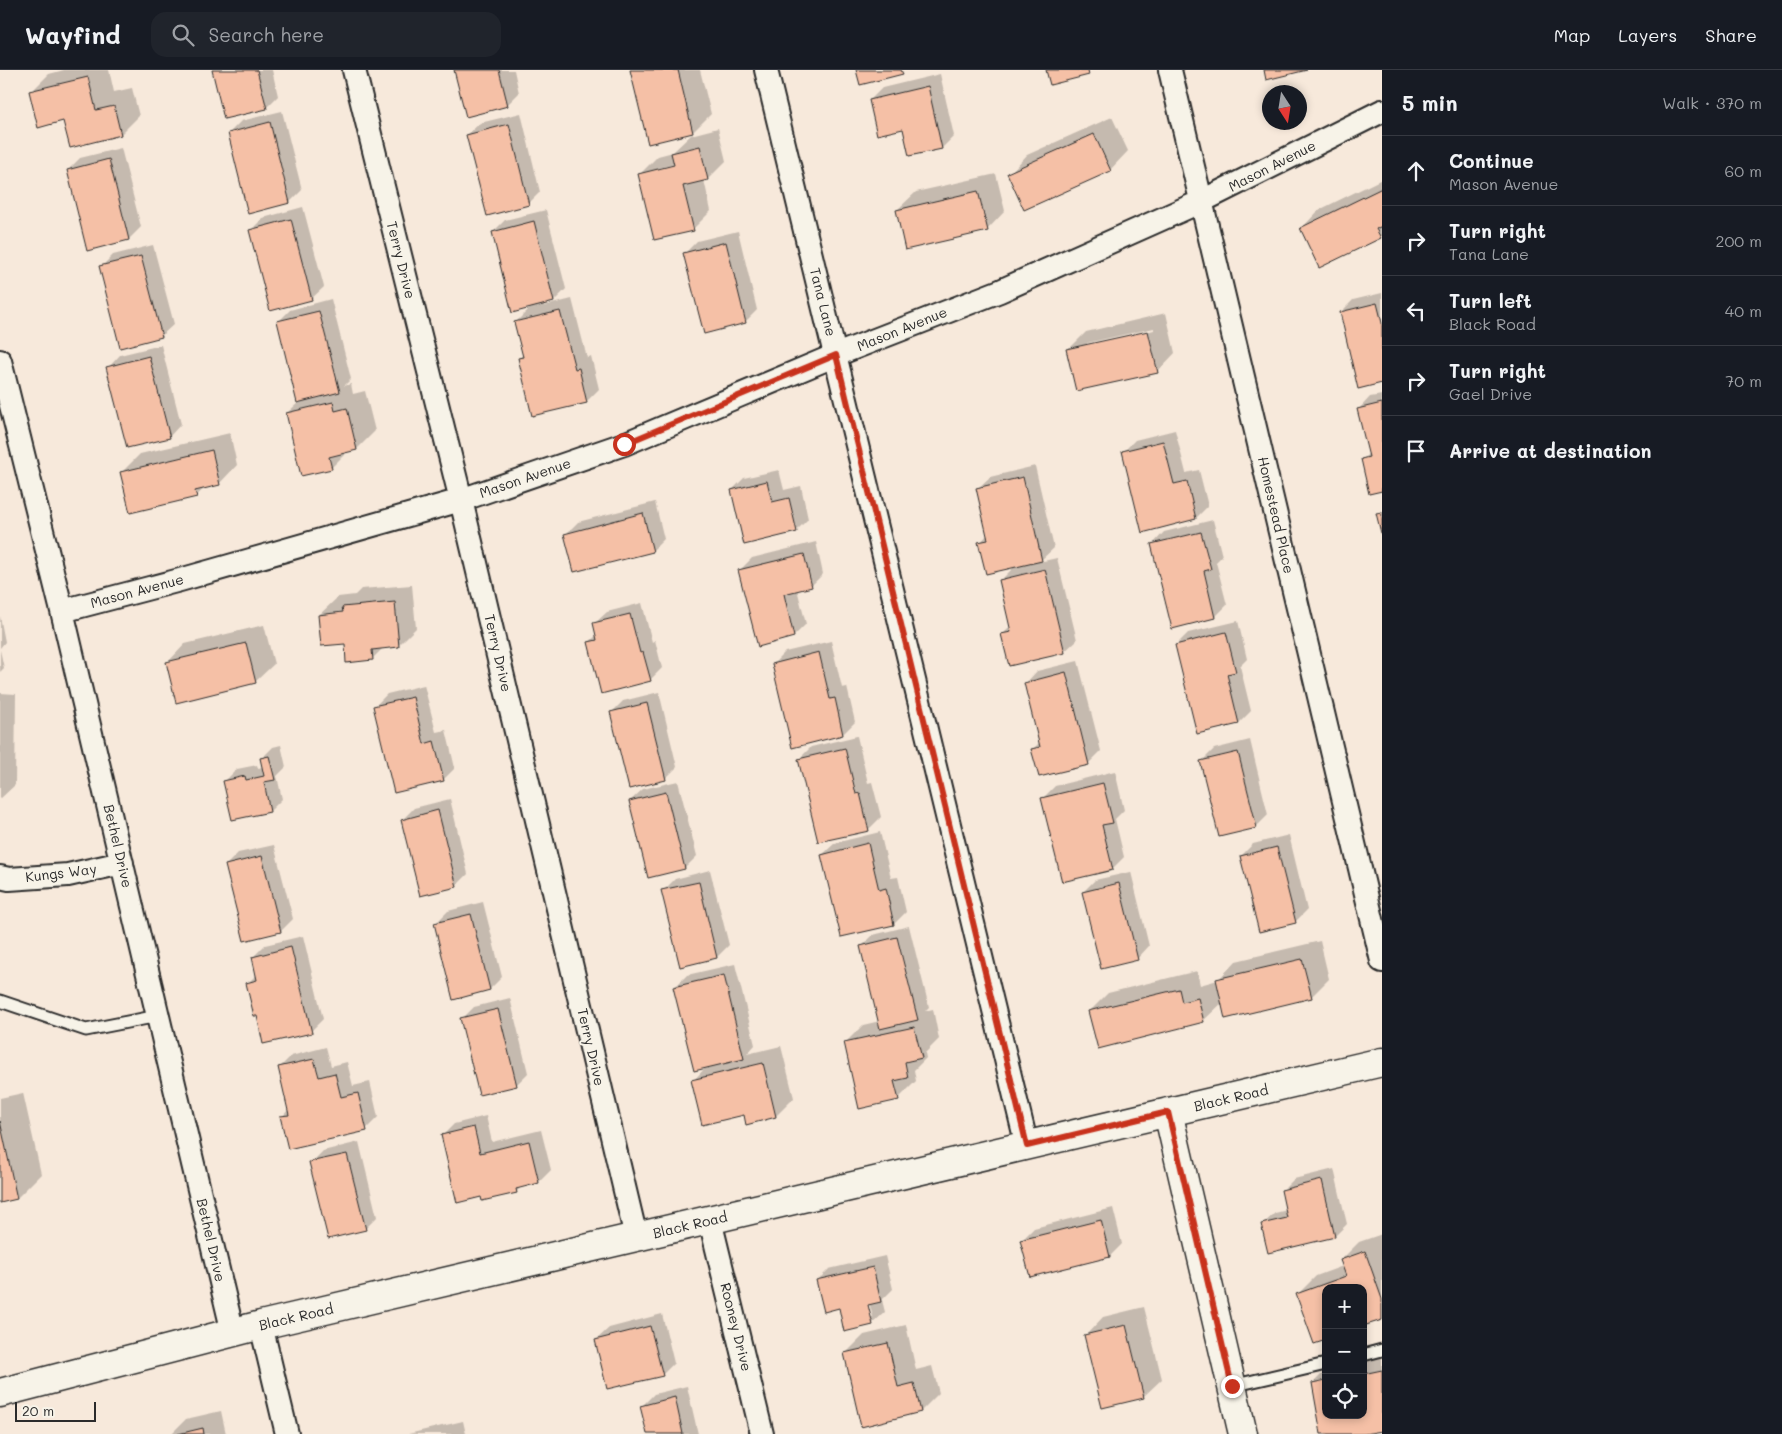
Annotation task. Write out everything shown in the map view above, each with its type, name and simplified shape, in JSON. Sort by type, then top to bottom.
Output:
[{"type":"main road","name":"Black Road","points":[[0,1393],[261,1325],[1382,1062]]},
{"type":"main road","points":[[1168,1112],[1243,1434]]},
{"type":"street","name":"Terry Drive","points":[[354,70],[461,500],[636,1238]]},
{"type":"street","name":"Tana Lane","points":[[766,70],[1027,1146]]},
{"type":"street","name":"Homestead Place","points":[[1170,70],[1382,961]]},
{"type":"street","name":"Mason Avenue","points":[[62,611],[180,580],[461,500],[624,444],[836,355],[1000,291],[1202,201],[1382,111]]},
{"type":"street","name":"Bethel Drive","points":[[0,360],[62,611],[233,1333]]},
{"type":"street","name":"Kungs Way","points":[[0,878],[68,875],[122,863]]},
{"type":"street","name":"Rooney Drive","points":[[710,1220],[762,1434]]},
{"type":"street","points":[[261,1325],[288,1434]]},
{"type":"lane","points":[[0,1001],[86,1030],[158,1016]]},
{"type":"lane","points":[[1367,1354],[1382,1350]]},
{"type":"lane","points":[[1232,1386],[1322,1365]]},
{"type":"building","points":[[212,70],[257,70],[267,109],[224,119]]},
{"type":"building","points":[[454,70],[499,70],[508,106],[466,117]]},
{"type":"building","points":[[630,70],[678,70],[693,133],[648,144]]},
{"type":"building","points":[[856,70],[901,70],[903,74],[860,85]]},
{"type":"building","points":[[1046,70],[1088,70],[1089,75],[1050,85]]},
{"type":"building","points":[[1264,70],[1307,70],[1266,80]]},
{"type":"building","points":[[88,77],[96,110],[114,106],[121,135],[70,148],[63,121],[38,128],[29,91]]},
{"type":"building","points":[[928,86],[942,149],[909,156],[903,129],[877,135],[869,100]]},
{"type":"building","points":[[270,122],[290,203],[248,214],[228,133]]},
{"type":"building","points":[[509,124],[529,205],[487,216],[466,135]]},
{"type":"building","points":[[1094,134],[1111,171],[1024,210],[1007,173]]},
{"type":"building","points":[[700,146],[708,180],[683,186],[694,231],[654,240],[638,174],[674,165],[671,153]]},
{"type":"building","points":[[109,159],[129,240],[87,251],[67,170]]},
{"type":"building","points":[[1382,188],[1382,226],[1376,229],[1381,238],[1319,268],[1300,228]]},
{"type":"building","points":[[978,191],[988,231],[905,250],[896,210]]},
{"type":"building","points":[[291,219],[312,300],[270,311],[249,230]]},
{"type":"building","points":[[534,221],[554,302],[512,313],[492,232]]},
{"type":"building","points":[[726,242],[746,323],[704,334],[683,253]]},
{"type":"building","points":[[141,256],[162,337],[120,348],[99,266]]},
{"type":"building","points":[[1377,303],[1382,323],[1382,383],[1358,389],[1340,312]]},
{"type":"building","points":[[319,311],[340,392],[297,403],[277,321]]},
{"type":"building","points":[[560,311],[575,369],[579,368],[587,403],[532,416],[518,358],[523,357],[514,322]]},
{"type":"building","points":[[1148,331],[1158,373],[1076,391],[1066,349]]},
{"type":"building","points":[[149,356],[170,438],[127,448],[106,367]]},
{"type":"building","points":[[333,402],[335,411],[347,408],[357,450],[329,457],[332,469],[301,476],[286,413]]},
{"type":"building","points":[[1382,403],[1382,491],[1369,494],[1361,459],[1369,457],[1357,409]]},
{"type":"building","points":[[1163,441],[1174,484],[1187,481],[1196,519],[1142,533],[1122,451]]},
{"type":"building","points":[[212,450],[220,485],[195,491],[197,497],[130,513],[120,472]]},
{"type":"building","points":[[1023,477],[1042,561],[986,574],[978,542],[988,540],[976,488]]},
{"type":"building","points":[[767,481],[772,502],[789,498],[797,532],[744,545],[731,490]]},
{"type":"building","points":[[1382,512],[1382,537],[1376,513]]},
{"type":"building","points":[[643,513],[653,552],[574,572],[564,534]]},
{"type":"building","points":[[1201,532],[1211,569],[1204,571],[1215,618],[1172,629],[1151,544]]},
{"type":"building","points":[[804,554],[812,587],[784,594],[794,637],[758,647],[738,570]]},
{"type":"building","points":[[1045,569],[1065,653],[1009,666],[1001,634],[1011,632],[999,580]]},
{"type":"building","points":[[395,602],[399,647],[372,650],[373,660],[346,663],[345,644],[321,646],[318,615],[343,612],[342,607]]},
{"type":"building","points":[[630,614],[640,653],[643,652],[651,681],[601,694],[588,642],[597,640],[593,623]]},
{"type":"building","points":[[1226,632],[1236,672],[1227,674],[1239,724],[1197,734],[1175,645]]},
{"type":"building","points":[[246,643],[256,683],[176,703],[166,662]]},
{"type":"building","points":[[819,652],[830,699],[835,698],[843,735],[792,748],[772,664]]},
{"type":"building","points":[[1066,672],[1089,765],[1039,777],[1031,749],[1040,747],[1024,683]]},
{"type":"building","points":[[413,697],[424,744],[434,741],[444,781],[394,793],[373,706]]},
{"type":"building","points":[[647,703],[666,780],[629,789],[610,712]]},
{"type":"building","points":[[845,748],[856,794],[860,793],[869,831],[818,842],[798,759]]},
{"type":"building","points":[[1238,752],[1257,828],[1219,837],[1200,761]]},
{"type":"building","points":[[269,756],[275,780],[264,782],[270,812],[232,820],[223,781],[245,776],[246,780],[264,776],[260,758]]},
{"type":"building","points":[[1103,783],[1113,823],[1102,825],[1113,870],[1062,882],[1041,798]]},
{"type":"building","points":[[666,792],[685,869],[648,878],[629,801]]},
{"type":"building","points":[[438,810],[457,887],[420,896],[401,820]]},
{"type":"building","points":[[868,843],[879,890],[886,888],[894,925],[841,937],[821,855]]},
{"type":"building","points":[[1277,847],[1296,923],[1259,932],[1240,856]]},
{"type":"building","points":[[262,856],[281,932],[244,941],[225,865]]},
{"type":"building","points":[[699,882],[717,958],[680,967],[661,890]]},
{"type":"building","points":[[1119,883],[1138,960],[1101,969],[1082,892]]},
{"type":"building","points":[[471,914],[490,990],[453,1000],[434,923]]},
{"type":"building","points":[[897,937],[918,1020],[880,1029],[860,946]]},
{"type":"building","points":[[291,947],[312,1033],[263,1044],[257,1016],[254,1016],[246,983],[257,980],[252,957]]},
{"type":"building","points":[[1302,959],[1312,998],[1225,1019],[1216,979]]},
{"type":"building","points":[[724,975],[744,1059],[694,1071],[673,987]]},
{"type":"building","points":[[1179,989],[1182,1002],[1198,998],[1204,1022],[1098,1049],[1088,1011]]},
{"type":"building","points":[[498,1009],[517,1086],[479,1095],[460,1018]]},
{"type":"building","points":[[914,1027],[922,1058],[905,1062],[908,1078],[894,1081],[899,1100],[859,1109],[844,1042]]},
{"type":"building","points":[[314,1059],[319,1077],[335,1073],[341,1097],[358,1093],[367,1131],[288,1149],[280,1116],[289,1115],[278,1067]]},
{"type":"building","points":[[763,1063],[776,1117],[746,1125],[744,1115],[702,1125],[691,1080]]},
{"type":"building","points":[[0,1121],[17,1199],[0,1203]]},
{"type":"building","points":[[474,1127],[480,1153],[529,1141],[539,1183],[516,1189],[517,1193],[482,1201],[481,1197],[457,1203],[441,1135]]},
{"type":"building","points":[[347,1154],[366,1230],[328,1239],[309,1162]]},
{"type":"building","points":[[1322,1180],[1335,1237],[1268,1253],[1261,1224],[1287,1218],[1281,1190]]},
{"type":"building","points":[[1101,1220],[1110,1257],[1030,1277],[1020,1240]]},
{"type":"building","points":[[1365,1251],[1382,1299],[1382,1320],[1367,1325],[1367,1284],[1324,1284],[1346,1276],[1340,1260]]},
{"type":"building","points":[[873,1267],[881,1302],[868,1305],[873,1325],[844,1332],[839,1308],[824,1312],[816,1280]]},
{"type":"building","points":[[1322,1285],[1322,1341],[1314,1344],[1296,1294]]},
{"type":"building","points":[[1126,1325],[1144,1398],[1102,1408],[1084,1335]]},
{"type":"building","points":[[650,1326],[663,1376],[607,1389],[595,1340]]},
{"type":"building","points":[[888,1343],[898,1387],[914,1383],[921,1412],[861,1427],[844,1353]]},
{"type":"building","points":[[1382,1370],[1382,1431],[1364,1434],[1321,1434],[1312,1383],[1322,1381],[1322,1419],[1367,1419],[1367,1373]]},
{"type":"building","points":[[675,1397],[683,1434],[647,1434],[640,1406]]},
{"type":"building","points":[[203,1428],[204,1434],[178,1434]]},
{"type":"route","points":[[624,444],[836,355],[1027,1146],[1168,1112],[1232,1386]]}]
